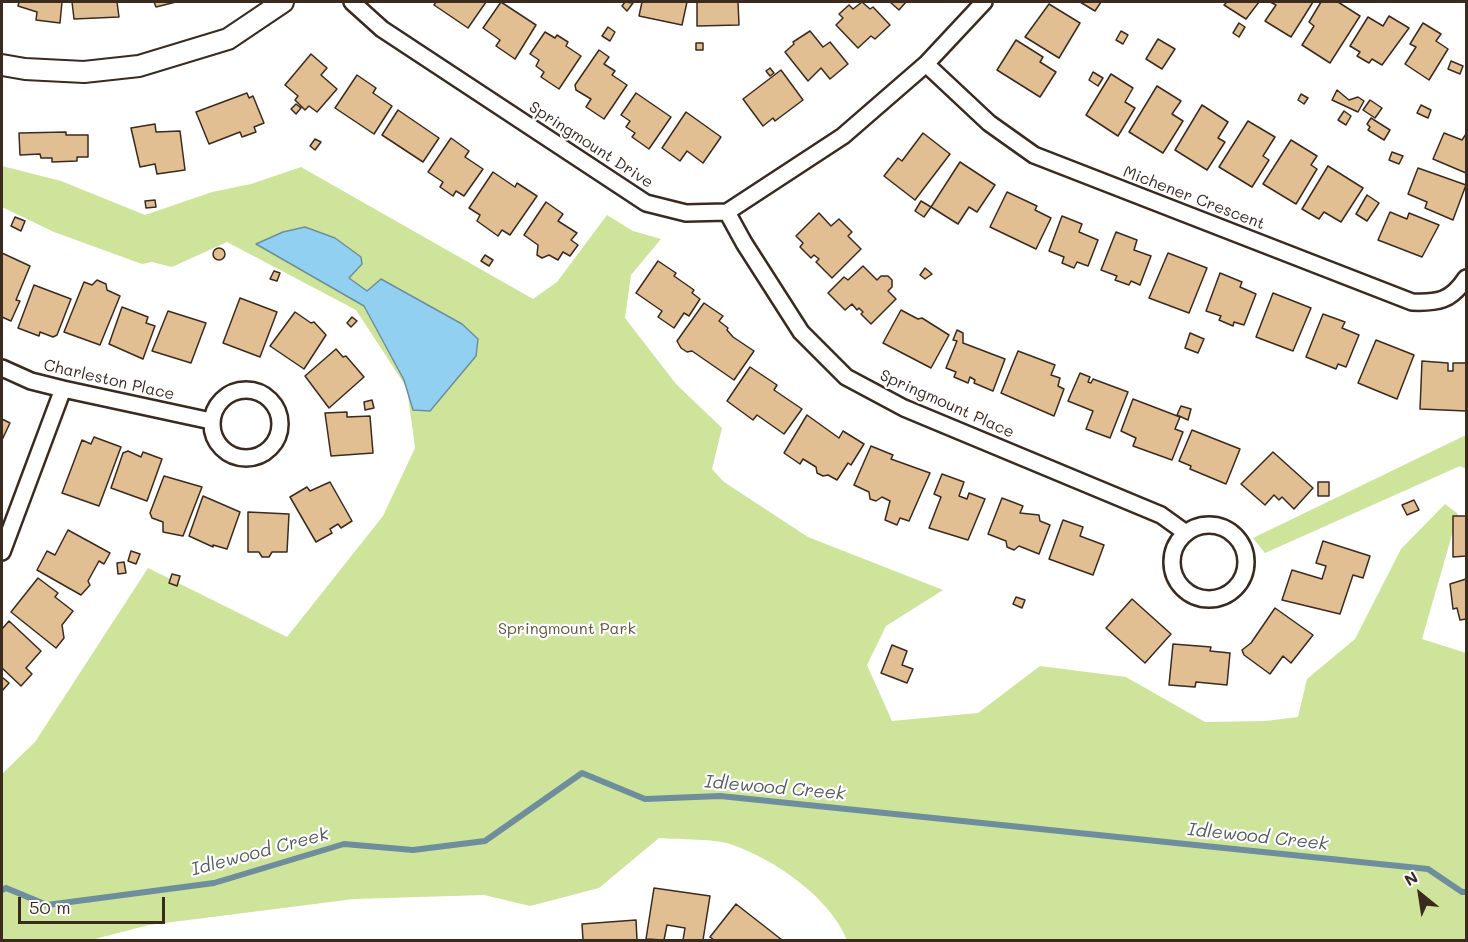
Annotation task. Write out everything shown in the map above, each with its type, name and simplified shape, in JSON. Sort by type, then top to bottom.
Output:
[{"type":"street","points":[[2,65],[25,69],[84,72],[139,66],[228,39],[284,2]]},
{"type":"street","name":"Springmount Drive","points":[[352,2],[382,29],[646,203],[686,213],[728,212]]},
{"type":"street","points":[[728,212],[843,136],[926,64],[984,2]]},
{"type":"street","name":"Michener Crescent","points":[[926,64],[989,123],[1034,155],[1412,302],[1437,303],[1459,289],[1467,278]]},
{"type":"street","name":"Springmount Place","points":[[728,212],[744,243],[801,332],[846,377],[904,408],[1161,515],[1185,533]]},
{"type":"street","name":"Charleston Place","points":[[2,368],[31,381],[211,421]]},
{"type":"street","points":[[2,552],[63,389]]},
{"type":"street","points":[[244,389],[256,391],[271,399],[278,410],[281,424],[279,435],[272,447],[262,454],[246,459],[234,456],[218,444],[212,434],[211,421],[214,410],[221,400],[231,392],[244,389]]},
{"type":"street","points":[[1203,526],[1216,526],[1238,538],[1243,549],[1245,571],[1240,583],[1229,594],[1204,599],[1189,593],[1180,585],[1174,573],[1173,553],[1185,533],[1203,526]]},
{"type":"green space","name":"Springmount Park","points":[[2,166],[61,181],[145,215],[212,192],[251,184],[301,167],[533,299],[557,282],[607,215],[633,231],[661,239],[631,275],[625,318],[676,384],[722,428],[712,469],[724,482],[808,537],[943,590],[886,626],[867,665],[892,721],[978,713],[1040,666],[1126,677],[1205,722],[1266,721],[1298,717],[1307,679],[1355,639],[1401,549],[1445,504],[1458,514],[1422,639],[1466,653],[1466,940],[847,940],[839,924],[815,895],[800,882],[767,861],[726,843],[659,838],[599,888],[530,906],[484,895],[354,899],[149,925],[91,940],[2,940],[2,774],[35,742],[148,568],[287,637],[383,516],[415,448],[407,388],[356,310],[227,242],[172,267],[152,262],[142,264],[54,232],[2,207]]},
{"type":"green space","points":[[1466,435],[1466,469],[1460,466],[1265,553],[1253,538]]},
{"type":"water","points":[[305,227],[335,238],[361,257],[362,264],[349,278],[367,291],[381,279],[462,324],[478,339],[476,356],[430,411],[413,410],[404,380],[364,306],[256,244],[283,232]]},
{"type":"building","points":[[19,2],[62,2],[60,23],[36,20],[37,12],[18,6]]},
{"type":"building","points":[[72,2],[117,2],[119,17],[74,19]]},
{"type":"building","points":[[154,2],[176,2],[156,7]]},
{"type":"building","points":[[436,2],[486,2],[468,28],[434,5]]},
{"type":"building","points":[[501,2],[536,25],[515,59],[496,46],[500,40],[483,28]]},
{"type":"building","points":[[625,2],[633,3],[627,11],[622,6]]},
{"type":"building","points":[[642,2],[687,2],[682,25],[639,16]]},
{"type":"building","points":[[697,2],[738,2],[739,25],[697,26]]},
{"type":"building","points":[[862,2],[870,9],[873,7],[890,25],[875,39],[871,36],[858,48],[836,25],[843,18],[839,14],[849,5],[853,9]]},
{"type":"building","points":[[890,2],[906,2],[899,10]]},
{"type":"building","points":[[1080,2],[1101,2],[1095,11]]},
{"type":"building","points":[[1227,2],[1259,2],[1246,19],[1224,5]]},
{"type":"building","points":[[1270,2],[1313,2],[1291,37],[1265,21],[1276,5]]},
{"type":"building","points":[[1321,2],[1338,2],[1360,16],[1330,63],[1302,45],[1314,26],[1309,22]]},
{"type":"building","points":[[1049,4],[1080,23],[1059,58],[1025,37]]},
{"type":"building","points":[[1389,16],[1409,28],[1382,65],[1372,59],[1369,63],[1357,56],[1360,52],[1350,46],[1368,17],[1383,26]]},
{"type":"building","points":[[1239,23],[1245,27],[1239,37],[1233,33]]},
{"type":"building","points":[[1423,23],[1441,34],[1436,41],[1448,49],[1429,80],[1405,64],[1416,47],[1410,44]]},
{"type":"building","points":[[608,27],[615,32],[610,41],[602,36]]},
{"type":"building","points":[[810,31],[823,47],[830,42],[848,64],[830,79],[821,68],[808,81],[785,52],[794,44],[793,42]]},
{"type":"building","points":[[1121,31],[1128,35],[1123,44],[1116,40]]},
{"type":"building","points":[[545,32],[555,38],[557,35],[568,42],[566,46],[581,56],[559,89],[541,77],[544,72],[536,66],[539,60],[530,54]]},
{"type":"building","points":[[1158,39],[1175,49],[1162,69],[1146,59]]},
{"type":"building","points":[[1016,40],[1043,57],[1040,62],[1056,72],[1040,97],[997,70]]},
{"type":"building","points":[[696,43],[703,43],[703,50],[696,50]]},
{"type":"building","points":[[599,50],[609,57],[604,64],[615,71],[612,75],[627,85],[604,119],[586,107],[591,99],[576,90],[575,85]]},
{"type":"building","points":[[311,54],[327,68],[321,75],[337,89],[317,112],[309,106],[305,110],[295,100],[298,96],[285,85]]},
{"type":"building","points":[[1451,61],[1463,66],[1460,74],[1448,69]]},
{"type":"building","points":[[770,68],[774,73],[770,76],[766,71]]},
{"type":"building","points":[[781,70],[803,100],[775,121],[773,118],[763,126],[743,99]]},
{"type":"building","points":[[1093,72],[1103,78],[1098,86],[1089,80]]},
{"type":"building","points":[[1111,74],[1133,88],[1125,102],[1135,108],[1118,136],[1086,115]]},
{"type":"building","points":[[357,75],[376,88],[373,93],[392,106],[374,134],[335,108]]},
{"type":"building","points":[[1157,86],[1181,101],[1172,114],[1183,121],[1163,153],[1129,132]]},
{"type":"building","points":[[1337,90],[1349,100],[1358,97],[1364,101],[1358,112],[1332,100]]},
{"type":"building","points":[[247,93],[249,98],[253,96],[264,123],[254,127],[256,132],[242,137],[240,132],[209,144],[196,112]]},
{"type":"building","points":[[636,93],[671,117],[649,149],[632,137],[635,133],[626,127],[630,121],[621,115]]},
{"type":"building","points":[[1301,94],[1308,98],[1304,104],[1298,100]]},
{"type":"building","points":[[1370,100],[1382,108],[1375,118],[1363,110]]},
{"type":"building","points":[[296,104],[301,108],[296,114],[291,109]]},
{"type":"building","points":[[1202,105],[1228,122],[1218,138],[1225,142],[1207,170],[1175,150]]},
{"type":"building","points":[[1421,105],[1431,110],[1428,118],[1417,113]]},
{"type":"building","points":[[398,110],[439,138],[423,162],[382,135]]},
{"type":"building","points":[[1344,111],[1351,116],[1346,125],[1338,120]]},
{"type":"building","points":[[686,112],[721,137],[703,163],[687,151],[680,161],[662,148]]},
{"type":"building","points":[[1371,118],[1390,130],[1384,140],[1368,130],[1370,127],[1367,124]]},
{"type":"building","points":[[1248,121],[1275,137],[1263,156],[1269,160],[1252,187],[1219,167]]},
{"type":"building","points":[[155,124],[156,132],[180,131],[185,170],[157,174],[155,164],[140,167],[131,128]]},
{"type":"building","points":[[66,132],[66,135],[88,135],[88,157],[77,157],[77,161],[52,162],[52,158],[41,158],[40,154],[20,155],[19,133]]},
{"type":"building","points":[[923,133],[950,154],[915,200],[884,176],[898,158],[902,161]]},
{"type":"building","points":[[1444,133],[1462,140],[1466,134],[1466,173],[1433,159]]},
{"type":"building","points":[[451,138],[469,151],[465,157],[483,169],[464,196],[456,191],[453,196],[440,187],[443,182],[428,172]]},
{"type":"building","points":[[315,139],[321,142],[315,150],[310,146]]},
{"type":"building","points":[[1291,140],[1317,156],[1311,165],[1317,169],[1296,204],[1263,184]]},
{"type":"building","points":[[1392,152],[1403,156],[1399,164],[1389,160]]},
{"type":"building","points":[[960,162],[995,185],[977,212],[969,207],[958,224],[931,207]]},
{"type":"building","points":[[1328,166],[1363,188],[1341,222],[1324,212],[1319,219],[1302,209]]},
{"type":"building","points":[[1418,168],[1466,185],[1453,220],[1425,208],[1427,202],[1408,194]]},
{"type":"building","points":[[493,172],[515,187],[517,183],[537,196],[510,235],[502,230],[498,236],[477,221],[480,215],[469,208]]},
{"type":"building","points":[[1007,192],[1037,206],[1035,210],[1051,218],[1036,249],[990,227]]},
{"type":"building","points":[[1367,195],[1379,203],[1367,221],[1356,214]]},
{"type":"building","points":[[155,200],[156,207],[146,208],[145,201]]},
{"type":"building","points":[[921,201],[931,207],[924,217],[915,211]]},
{"type":"building","points":[[546,202],[563,214],[558,221],[577,233],[571,240],[578,245],[570,256],[563,252],[558,260],[549,255],[542,258],[537,255],[538,245],[524,235]]},
{"type":"building","points":[[1390,212],[1407,219],[1409,213],[1439,225],[1422,257],[1378,240]]},
{"type":"building","points":[[819,213],[831,226],[839,219],[852,232],[848,236],[861,249],[832,278],[816,262],[819,259],[814,255],[811,258],[800,247],[803,243],[796,236]]},
{"type":"building","points":[[1062,216],[1082,224],[1079,232],[1098,240],[1088,266],[1077,262],[1074,268],[1062,263],[1064,257],[1049,251]]},
{"type":"building","points":[[15,217],[25,221],[21,231],[11,226]]},
{"type":"building","points":[[1116,232],[1137,240],[1134,250],[1151,256],[1140,285],[1131,281],[1129,285],[1115,280],[1117,276],[1101,270]]},
{"type":"building","points":[[219,248],[225,254],[219,260],[213,254]]},
{"type":"building","points":[[2,253],[30,266],[16,300],[20,301],[11,321],[2,317]]},
{"type":"building","points":[[1168,253],[1207,268],[1189,313],[1149,298]]},
{"type":"building","points":[[485,255],[493,260],[489,266],[481,261]]},
{"type":"building","points":[[658,261],[676,273],[674,276],[694,290],[692,293],[700,299],[689,316],[684,313],[674,328],[658,317],[662,311],[636,293]]},
{"type":"building","points":[[863,266],[877,280],[881,276],[888,276],[892,280],[892,287],[888,291],[896,299],[871,324],[861,314],[863,312],[859,308],[857,310],[852,304],[845,310],[828,293],[844,277],[848,280]]},
{"type":"building","points":[[925,268],[932,274],[925,279],[920,275]]},
{"type":"building","points":[[274,271],[280,273],[277,281],[270,279]]},
{"type":"building","points":[[1220,273],[1242,282],[1240,287],[1256,294],[1244,325],[1234,322],[1233,326],[1219,320],[1221,316],[1206,311]]},
{"type":"building","points":[[97,280],[106,284],[107,290],[120,296],[100,345],[64,332],[84,282],[92,285]]},
{"type":"building","points":[[34,285],[71,299],[57,335],[53,337],[40,332],[39,336],[18,328]]},
{"type":"building","points":[[1273,293],[1311,308],[1293,351],[1256,337]]},
{"type":"building","points":[[240,298],[277,312],[260,357],[223,343]]},
{"type":"building","points":[[704,303],[723,316],[719,321],[728,328],[727,330],[733,337],[754,351],[734,380],[692,351],[687,352],[681,348],[677,341]]},
{"type":"building","points":[[122,307],[148,317],[146,323],[155,326],[143,359],[109,344]]},
{"type":"building","points":[[901,310],[918,319],[922,318],[949,335],[931,368],[883,343]]},
{"type":"building","points":[[168,311],[206,323],[191,363],[152,351]]},
{"type":"building","points":[[295,312],[311,323],[314,322],[326,335],[304,369],[270,346]]},
{"type":"building","points":[[1323,314],[1345,322],[1342,328],[1359,335],[1346,367],[1338,364],[1336,369],[1306,357]]},
{"type":"building","points":[[352,317],[357,321],[351,327],[347,323]]},
{"type":"building","points":[[957,330],[963,333],[963,343],[1005,359],[993,391],[974,383],[975,380],[970,377],[968,383],[954,377],[956,372],[946,368],[957,341],[953,340]]},
{"type":"building","points":[[1190,333],[1204,339],[1198,353],[1185,348]]},
{"type":"building","points":[[1376,340],[1414,355],[1397,399],[1358,383]]},
{"type":"building","points":[[336,349],[343,357],[346,356],[364,377],[329,408],[305,376]]},
{"type":"building","points":[[1018,351],[1055,365],[1051,375],[1060,378],[1058,386],[1064,389],[1054,416],[1001,393]]},
{"type":"building","points":[[1422,361],[1448,363],[1448,371],[1453,371],[1453,363],[1466,363],[1466,411],[1420,409]]},
{"type":"building","points":[[750,367],[777,385],[774,390],[802,409],[784,434],[757,415],[753,420],[727,401]]},
{"type":"building","points":[[1080,373],[1090,377],[1088,382],[1091,383],[1093,379],[1128,392],[1110,438],[1086,429],[1093,411],[1068,401]]},
{"type":"building","points":[[1133,399],[1180,417],[1175,429],[1183,432],[1172,460],[1133,446],[1136,438],[1121,431]]},
{"type":"building","points":[[372,400],[374,408],[365,410],[364,402]]},
{"type":"building","points":[[1181,406],[1191,409],[1188,420],[1177,415]]},
{"type":"building","points":[[347,412],[347,417],[370,416],[373,453],[331,456],[325,413]]},
{"type":"building","points":[[807,415],[839,438],[843,431],[864,444],[851,465],[848,463],[837,480],[817,473],[816,467],[803,459],[800,464],[784,453]]},
{"type":"building","points":[[2,419],[10,423],[2,440]]},
{"type":"building","points":[[1192,430],[1240,449],[1226,484],[1190,469],[1191,466],[1179,461]]},
{"type":"building","points":[[94,437],[121,447],[99,506],[62,493],[82,440],[91,444]]},
{"type":"building","points":[[871,446],[893,455],[891,459],[930,473],[909,521],[900,518],[897,525],[885,520],[890,501],[882,497],[876,501],[870,499],[869,492],[854,485]]},
{"type":"building","points":[[128,451],[141,457],[143,452],[162,459],[147,501],[111,488],[123,453]]},
{"type":"building","points":[[1273,452],[1313,488],[1294,509],[1282,497],[1279,500],[1274,495],[1265,505],[1241,484]]},
{"type":"building","points":[[942,474],[964,482],[959,496],[967,499],[969,493],[985,499],[968,540],[929,528],[941,497],[934,494]]},
{"type":"building","points":[[164,476],[202,487],[183,536],[163,532],[163,522],[152,518],[150,513]]},
{"type":"building","points":[[330,482],[352,521],[341,528],[338,524],[330,529],[332,533],[316,542],[290,497],[307,487],[310,491]]},
{"type":"building","points":[[1318,482],[1329,482],[1329,496],[1318,496]]},
{"type":"building","points":[[203,496],[240,512],[227,549],[213,545],[213,547],[189,536]]},
{"type":"building","points":[[1002,498],[1023,506],[1020,513],[1039,515],[1040,521],[1050,525],[1039,554],[1019,546],[1014,550],[1007,547],[1006,541],[988,534]]},
{"type":"building","points":[[1414,500],[1419,510],[1407,515],[1402,505]]},
{"type":"building","points":[[248,512],[289,514],[287,552],[272,552],[269,557],[262,557],[259,552],[248,552]]},
{"type":"building","points":[[1453,516],[1466,516],[1466,556],[1453,557]]},
{"type":"building","points":[[1063,520],[1083,527],[1080,536],[1104,545],[1093,575],[1049,559]]},
{"type":"building","points":[[68,530],[110,553],[104,564],[99,561],[88,581],[90,585],[81,595],[37,570],[47,551],[55,555]]},
{"type":"building","points":[[1323,541],[1370,556],[1363,578],[1353,575],[1340,614],[1282,600],[1292,570],[1322,579],[1326,566],[1316,563]]},
{"type":"building","points":[[131,551],[140,554],[136,564],[128,561]]},
{"type":"building","points":[[124,562],[126,573],[118,574],[117,563]]},
{"type":"building","points":[[172,574],[180,576],[177,586],[169,583]]},
{"type":"building","points":[[38,578],[58,593],[55,597],[73,611],[62,625],[64,638],[56,648],[11,612]]},
{"type":"building","points":[[1466,579],[1466,619],[1460,620],[1457,608],[1453,609],[1450,584]]},
{"type":"building","points":[[1016,597],[1025,600],[1022,608],[1013,604]]},
{"type":"building","points":[[1132,599],[1171,634],[1145,663],[1106,628]]},
{"type":"building","points":[[1275,608],[1313,635],[1291,663],[1283,656],[1270,674],[1244,655],[1242,650],[1251,643]]},
{"type":"building","points":[[9,621],[41,651],[26,668],[32,674],[21,686],[2,668],[2,629]]},
{"type":"building","points":[[1173,644],[1211,647],[1210,651],[1230,653],[1227,685],[1196,682],[1195,687],[1169,685]]},
{"type":"building","points":[[892,645],[907,651],[902,665],[913,669],[907,683],[881,673]]},
{"type":"building","points":[[2,677],[9,683],[2,691]]},
{"type":"building","points":[[654,888],[710,896],[703,940],[683,940],[685,928],[667,925],[664,940],[646,939]]},
{"type":"building","points":[[736,904],[782,940],[714,940],[710,937]]},
{"type":"building","points":[[636,920],[637,940],[583,940],[582,924]]},
{"type":"waterway","name":"Idlewood Creek","points":[[2,890],[6,888],[47,905],[214,883],[344,844],[413,850],[485,841],[582,773],[645,799],[720,796],[1428,869],[1462,892],[1466,892]]}]
